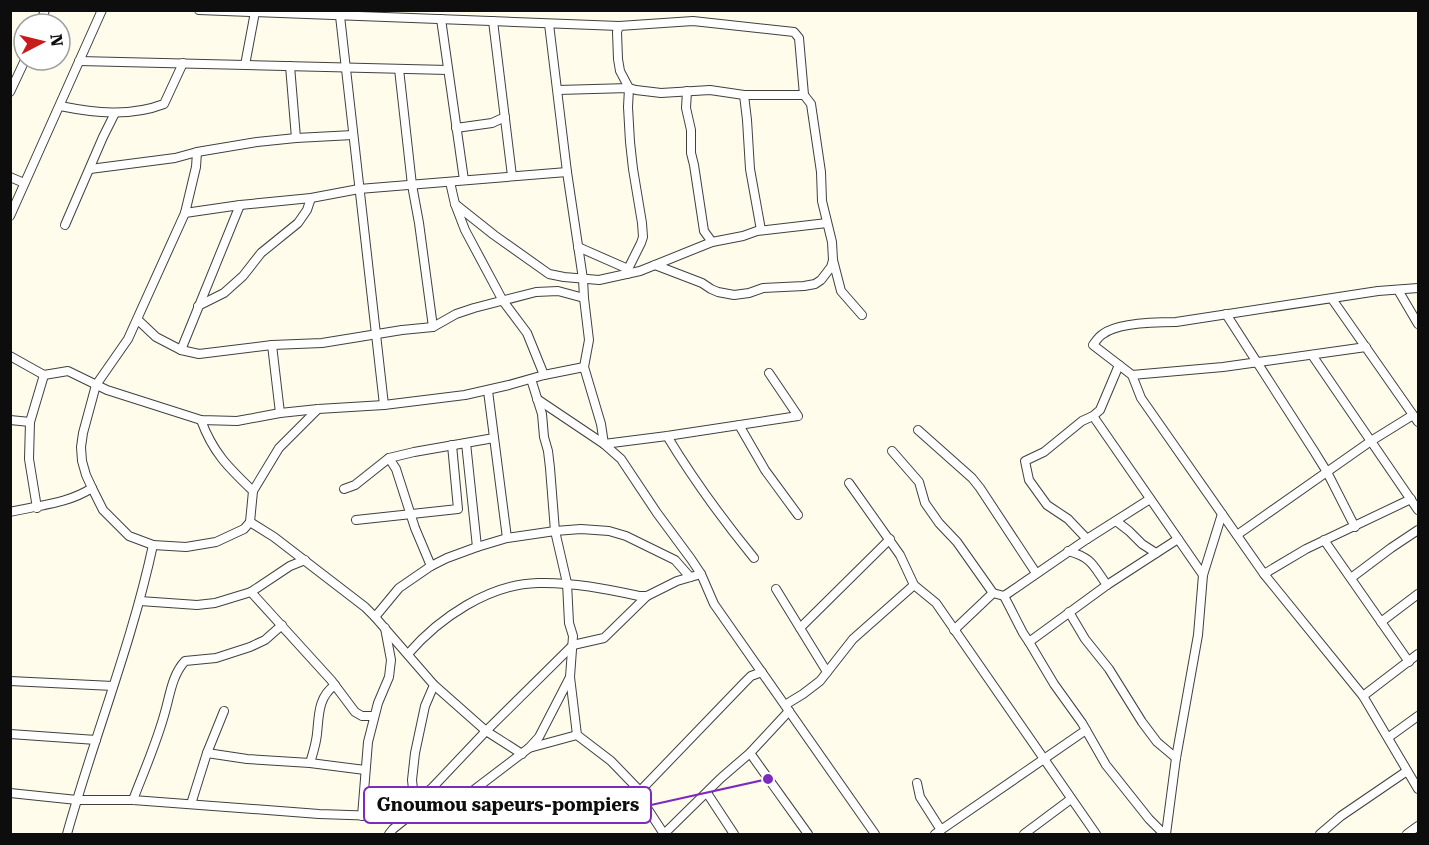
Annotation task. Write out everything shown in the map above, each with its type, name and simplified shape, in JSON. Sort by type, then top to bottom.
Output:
[{"type":"street","points":[[10,216],[102,10]]},
{"type":"street","points":[[199,10],[619,26],[693,21],[794,32],[799,38],[804,95],[811,104],[821,172],[822,201],[832,242],[833,260],[841,291],[862,315]]},
{"type":"street","points":[[244,65],[255,12]]},
{"type":"street","points":[[340,16],[384,405]]},
{"type":"street","points":[[441,19],[464,180]]},
{"type":"street","points":[[493,21],[512,176]]},
{"type":"street","points":[[549,24],[590,340],[584,367],[601,424],[604,444]]},
{"type":"street","points":[[619,26],[617,32],[618,58],[620,71],[629,88],[630,142],[643,237],[628,272]]},
{"type":"street","points":[[79,61],[448,70]]},
{"type":"street","points":[[60,106],[115,113],[141,111],[164,104],[183,63]]},
{"type":"street","points":[[290,66],[296,138]]},
{"type":"street","points":[[399,69],[412,185],[433,327]]},
{"type":"street","points":[[10,92],[19,72]]},
{"type":"street","points":[[558,90],[629,88],[654,92],[710,90],[744,95],[804,95]]},
{"type":"street","points":[[687,92],[686,108],[692,130],[691,153],[704,231],[712,242]]},
{"type":"street","points":[[744,95],[750,168],[761,230]]},
{"type":"street","points":[[65,225],[115,113]]},
{"type":"street","points":[[456,128],[492,123],[505,117]]},
{"type":"street","points":[[90,169],[175,158],[257,142],[352,135]]},
{"type":"street","points":[[197,152],[196,167],[185,213],[138,320],[128,339],[96,385],[81,447],[82,461],[92,488],[103,510],[129,536],[153,545],[186,547],[216,542],[244,529],[250,522],[253,491],[279,448],[318,409]]},
{"type":"street","points":[[185,213],[311,198],[359,189],[567,172]]},
{"type":"street","points":[[10,177],[24,183]]},
{"type":"street","points":[[450,182],[454,204],[465,230],[503,301],[527,333],[544,375]]},
{"type":"street","points":[[198,306],[224,293],[243,276],[261,253],[298,224],[311,198]]},
{"type":"street","points":[[454,204],[549,274],[599,280],[640,271],[712,242],[752,232],[827,223]]},
{"type":"street","points":[[181,350],[240,205]]},
{"type":"street","points":[[578,247],[628,272]]},
{"type":"street","points":[[655,266],[702,283],[711,290],[734,295],[763,288],[815,284],[831,267],[833,260]]},
{"type":"street","points":[[1419,288],[1176,322],[1132,324],[1101,334],[1093,345],[1132,375],[1141,398],[1264,574],[1363,696],[1419,789]]},
{"type":"street","points":[[1398,290],[1419,324]]},
{"type":"street","points":[[138,320],[156,337],[181,350],[200,354],[272,345],[322,343],[433,327],[456,314],[536,292],[558,291],[584,298]]},
{"type":"street","points":[[1237,535],[1371,441],[1416,418],[1332,299]]},
{"type":"street","points":[[1226,314],[1327,472],[1355,527]]},
{"type":"street","points":[[272,345],[280,413]]},
{"type":"street","points":[[1132,375],[1214,368],[1366,347]]},
{"type":"street","points":[[1312,355],[1419,510]]},
{"type":"street","points":[[10,356],[44,375],[68,371],[116,393],[201,420],[237,421],[280,413],[384,405],[465,395],[584,367]]},
{"type":"street","points":[[1087,538],[1068,519],[1047,505],[1029,480],[1025,461],[1044,452],[1082,421],[1100,410],[1119,365]]},
{"type":"street","points":[[604,444],[798,416],[769,373]]},
{"type":"street","points":[[37,508],[29,459],[30,422],[44,375]]},
{"type":"street","points":[[531,379],[542,414],[548,451],[555,531],[567,583],[569,623],[573,636],[570,677],[577,735],[611,761],[640,791],[645,804],[664,834],[750,753],[787,708],[827,672],[853,639],[914,585]]},
{"type":"street","points":[[488,391],[507,538]]},
{"type":"street","points":[[537,399],[604,444],[621,459],[701,574],[714,604],[875,834]]},
{"type":"street","points":[[1093,416],[1203,575]]},
{"type":"street","points":[[10,420],[30,422]]},
{"type":"street","points":[[201,420],[213,448],[228,467],[253,491]]},
{"type":"street","points":[[739,425],[765,470],[798,515]]},
{"type":"street","points":[[918,430],[972,478],[1036,573]]},
{"type":"street","points":[[667,436],[690,472],[754,558]]},
{"type":"street","points":[[344,489],[355,485],[389,458],[494,438]]},
{"type":"street","points":[[466,443],[477,546]]},
{"type":"street","points":[[356,520],[456,510],[458,508],[452,445]]},
{"type":"street","points":[[892,451],[919,482],[925,503],[939,523],[957,542],[993,593],[1004,596],[1017,624],[1106,765],[1149,819],[1165,834]]},
{"type":"street","points":[[389,458],[396,469],[415,528],[431,566]]},
{"type":"street","points":[[849,483],[890,539],[914,585],[936,603],[1096,834]]},
{"type":"street","points":[[10,512],[37,508],[72,498],[92,488]]},
{"type":"street","points":[[1004,596],[1087,538],[1150,499]]},
{"type":"street","points":[[1264,574],[1324,540],[1411,499]]},
{"type":"street","points":[[1165,834],[1197,635],[1203,575],[1222,514]]},
{"type":"street","points":[[250,522],[305,560],[375,616],[434,685],[486,731],[522,754]]},
{"type":"street","points":[[1116,522],[1156,553]]},
{"type":"street","points":[[375,616],[399,588],[447,558],[477,546],[507,538],[555,531],[581,529],[609,531],[626,536],[675,560],[690,577]]},
{"type":"street","points":[[1351,579],[1419,530]]},
{"type":"street","points":[[800,628],[890,539]]},
{"type":"street","points":[[1029,642],[1107,585],[1178,539]]},
{"type":"street","points":[[1324,540],[1409,662]]},
{"type":"street","points":[[67,834],[140,601],[153,545]]},
{"type":"street","points":[[1068,551],[1090,560],[1107,585]]},
{"type":"street","points":[[140,601],[197,605],[215,603],[251,592],[290,566],[305,560]]},
{"type":"street","points":[[415,801],[432,788],[573,645],[604,638],[647,596],[677,581],[701,574]]},
{"type":"street","points":[[408,654],[431,630],[463,607],[499,591],[520,585],[536,582],[567,583],[647,596]]},
{"type":"street","points":[[776,589],[827,672]]},
{"type":"street","points":[[251,592],[335,685],[355,712],[362,716],[374,716]]},
{"type":"street","points":[[954,630],[993,593]]},
{"type":"street","points":[[1380,622],[1419,594]]},
{"type":"street","points":[[1070,612],[1085,639],[1109,669],[1142,722],[1157,742],[1176,758]]},
{"type":"street","points":[[133,800],[165,713],[173,681],[184,661],[216,658],[250,647],[265,640],[282,625]]},
{"type":"street","points":[[362,816],[368,742],[374,716],[389,677],[391,660],[385,628]]},
{"type":"street","points":[[1363,696],[1419,654]]},
{"type":"street","points":[[640,791],[744,682],[751,676],[762,672]]},
{"type":"street","points":[[389,834],[412,816],[462,799],[529,748],[539,737],[570,677]]},
{"type":"street","points":[[10,681],[113,686]]},
{"type":"street","points":[[310,763],[317,736],[319,709],[326,692],[335,685]]},
{"type":"street","points":[[412,816],[415,801],[412,780],[415,753],[424,706],[434,685]]},
{"type":"street","points":[[191,804],[207,753],[224,711]]},
{"type":"street","points":[[1389,737],[1419,716]]},
{"type":"street","points":[[917,783],[920,796],[939,833],[1086,730]]},
{"type":"street","points":[[10,734],[96,740]]},
{"type":"street","points":[[529,748],[577,735]]},
{"type":"street","points":[[207,753],[365,770]]},
{"type":"street","points":[[750,753],[808,834]]},
{"type":"street","points":[[1320,834],[1341,816],[1407,771]]},
{"type":"street","points":[[10,793],[77,800],[133,800],[319,814],[412,816]]},
{"type":"street","points":[[707,793],[734,834]]},
{"type":"street","points":[[1024,834],[1071,799]]},
{"type":"street","points":[[1407,834],[1419,826]]},
{"type":"place","name":"Gnoumou sapeurs-pompiers","points":[[768,779]]}]
